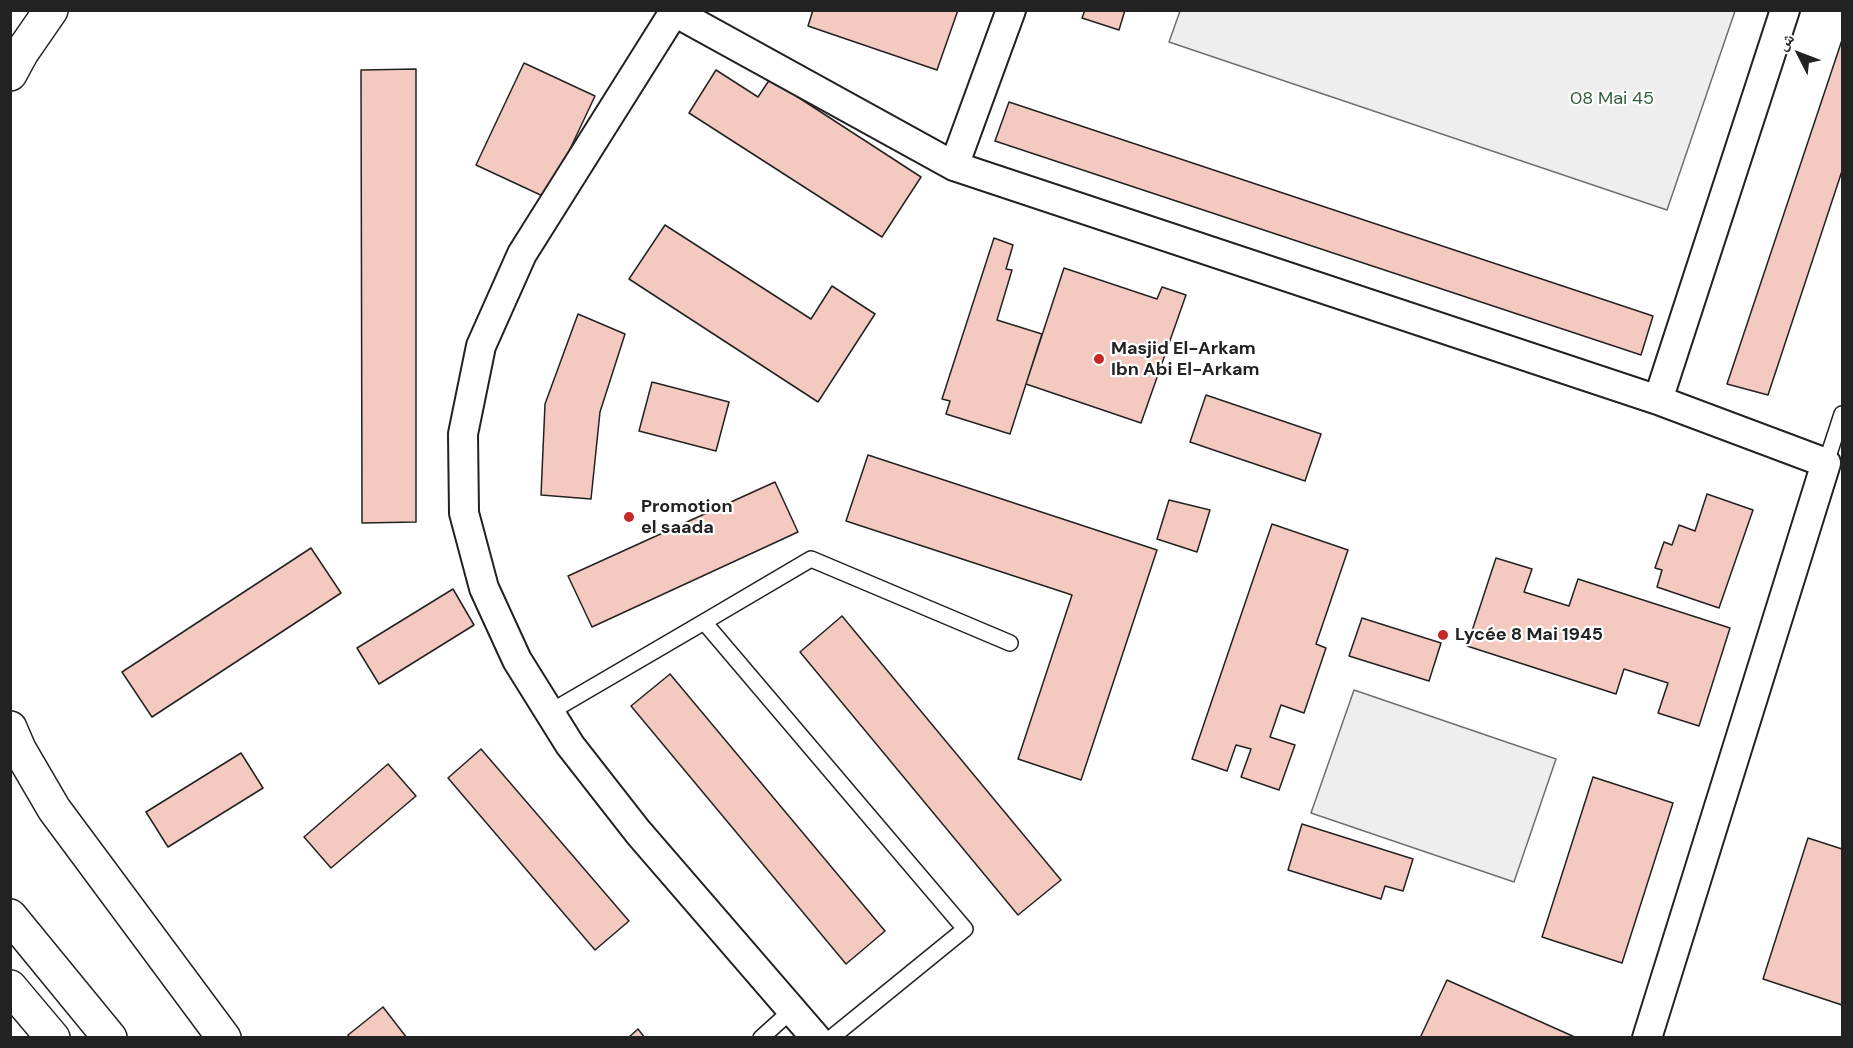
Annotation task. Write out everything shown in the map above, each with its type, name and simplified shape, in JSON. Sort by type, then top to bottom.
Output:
[{"type":"main road","points":[[10,74],[51,10]]},
{"type":"main road","points":[[10,728],[19,749],[54,809],[224,1038]]},
{"type":"main road","points":[[10,916],[110,1038]]},
{"type":"main road","points":[[10,987],[53,1038]]},
{"type":"street","points":[[954,166],[1011,10]]},
{"type":"street","points":[[1658,400],[1785,10]]},
{"type":"street","points":[[816,1038],[638,832],[570,745],[517,660],[484,588],[465,513],[463,434],[480,346],[522,254],[673,11],[954,166],[1658,400],[1826,464],[1647,1038]]},
{"type":"lane","points":[[1826,464],[1842,414]]},
{"type":"lane","points":[[550,712],[811,559],[1010,644]]},
{"type":"lane","points":[[704,622],[965,929],[831,1038]]},
{"type":"lane","points":[[760,1038],[792,1010]]},
{"type":"green space","name":"08 Mai 45","points":[[1180,10],[1735,11],[1667,210],[1169,42]]},
{"type":"green space","points":[[1354,690],[1556,759],[1514,882],[1311,813]]},
{"type":"building","points":[[813,10],[958,10],[937,70],[808,26]]},
{"type":"building","points":[[1085,10],[1125,10],[1119,30],[1082,18]]},
{"type":"building","points":[[1842,40],[1842,171],[1768,395],[1727,384]]},
{"type":"building","points":[[524,63],[595,96],[547,198],[476,165]]},
{"type":"building","points":[[416,69],[416,522],[362,523],[361,70]]},
{"type":"building","points":[[716,70],[758,97],[770,79],[921,177],[882,237],[689,113]]},
{"type":"building","points":[[1009,102],[1653,316],[1641,355],[995,141]]},
{"type":"building","points":[[665,225],[811,319],[832,286],[875,314],[818,402],[629,279]]},
{"type":"building","points":[[994,238],[1013,245],[1006,269],[1012,270],[997,320],[1042,334],[1010,434],[946,414],[950,401],[942,399]]},
{"type":"building","name":"Masjid El-Arkam Ibn Abi El-Arkam","points":[[1064,268],[1157,299],[1162,287],[1186,295],[1141,423],[1026,384]]},
{"type":"building","points":[[578,314],[625,334],[600,412],[591,499],[541,495],[545,404]]},
{"type":"building","points":[[652,382],[729,402],[716,451],[639,431]]},
{"type":"building","points":[[1206,395],[1321,434],[1305,481],[1190,442]]},
{"type":"building","points":[[868,455],[1157,550],[1081,780],[1018,759],[1072,595],[846,521]]},
{"type":"building","points":[[775,482],[798,532],[592,627],[568,576]]},
{"type":"building","points":[[1707,494],[1753,510],[1719,608],[1657,587],[1662,570],[1655,568],[1664,542],[1672,545],[1679,525],[1695,531]]},
{"type":"building","points":[[1169,500],[1210,510],[1197,552],[1157,539]]},
{"type":"building","points":[[1272,524],[1348,550],[1316,644],[1326,648],[1304,713],[1281,705],[1270,737],[1295,745],[1279,790],[1241,777],[1251,749],[1236,745],[1227,771],[1192,759]]},
{"type":"building","points":[[311,548],[341,593],[152,717],[122,672]]},
{"type":"building","points":[[1496,558],[1532,569],[1524,592],[1569,606],[1578,579],[1730,628],[1699,726],[1658,713],[1668,683],[1624,669],[1616,694],[1467,646]]},
{"type":"building","points":[[453,589],[474,625],[379,684],[357,648]]},
{"type":"building","points":[[842,616],[1061,880],[1018,915],[800,652]]},
{"type":"building","points":[[1362,618],[1441,643],[1429,681],[1349,656]]},
{"type":"building","points":[[670,674],[885,931],[846,964],[631,706]]},
{"type":"building","points":[[481,749],[629,921],[595,950],[448,778]]},
{"type":"building","points":[[241,753],[263,788],[168,847],[146,812]]},
{"type":"building","points":[[388,764],[416,796],[331,868],[304,837]]},
{"type":"building","points":[[1593,777],[1673,803],[1622,963],[1542,937]]},
{"type":"building","points":[[1302,824],[1413,859],[1403,891],[1385,886],[1381,899],[1288,870]]},
{"type":"building","points":[[1808,838],[1842,849],[1842,1005],[1763,979]]},
{"type":"building","points":[[1447,980],[1577,1038],[1420,1038]]},
{"type":"building","points":[[383,1007],[407,1038],[350,1038],[348,1035]]},
{"type":"building","points":[[638,1029],[645,1038],[628,1038]]},
{"type":"place","name":"Masjid El-Arkam Ibn Abi El-Arkam","points":[[1099,359]]},
{"type":"place","name":"Promotion el saada","points":[[629,517]]},
{"type":"place","name":"Lycée 8 Mai 1945","points":[[1443,635]]}]
